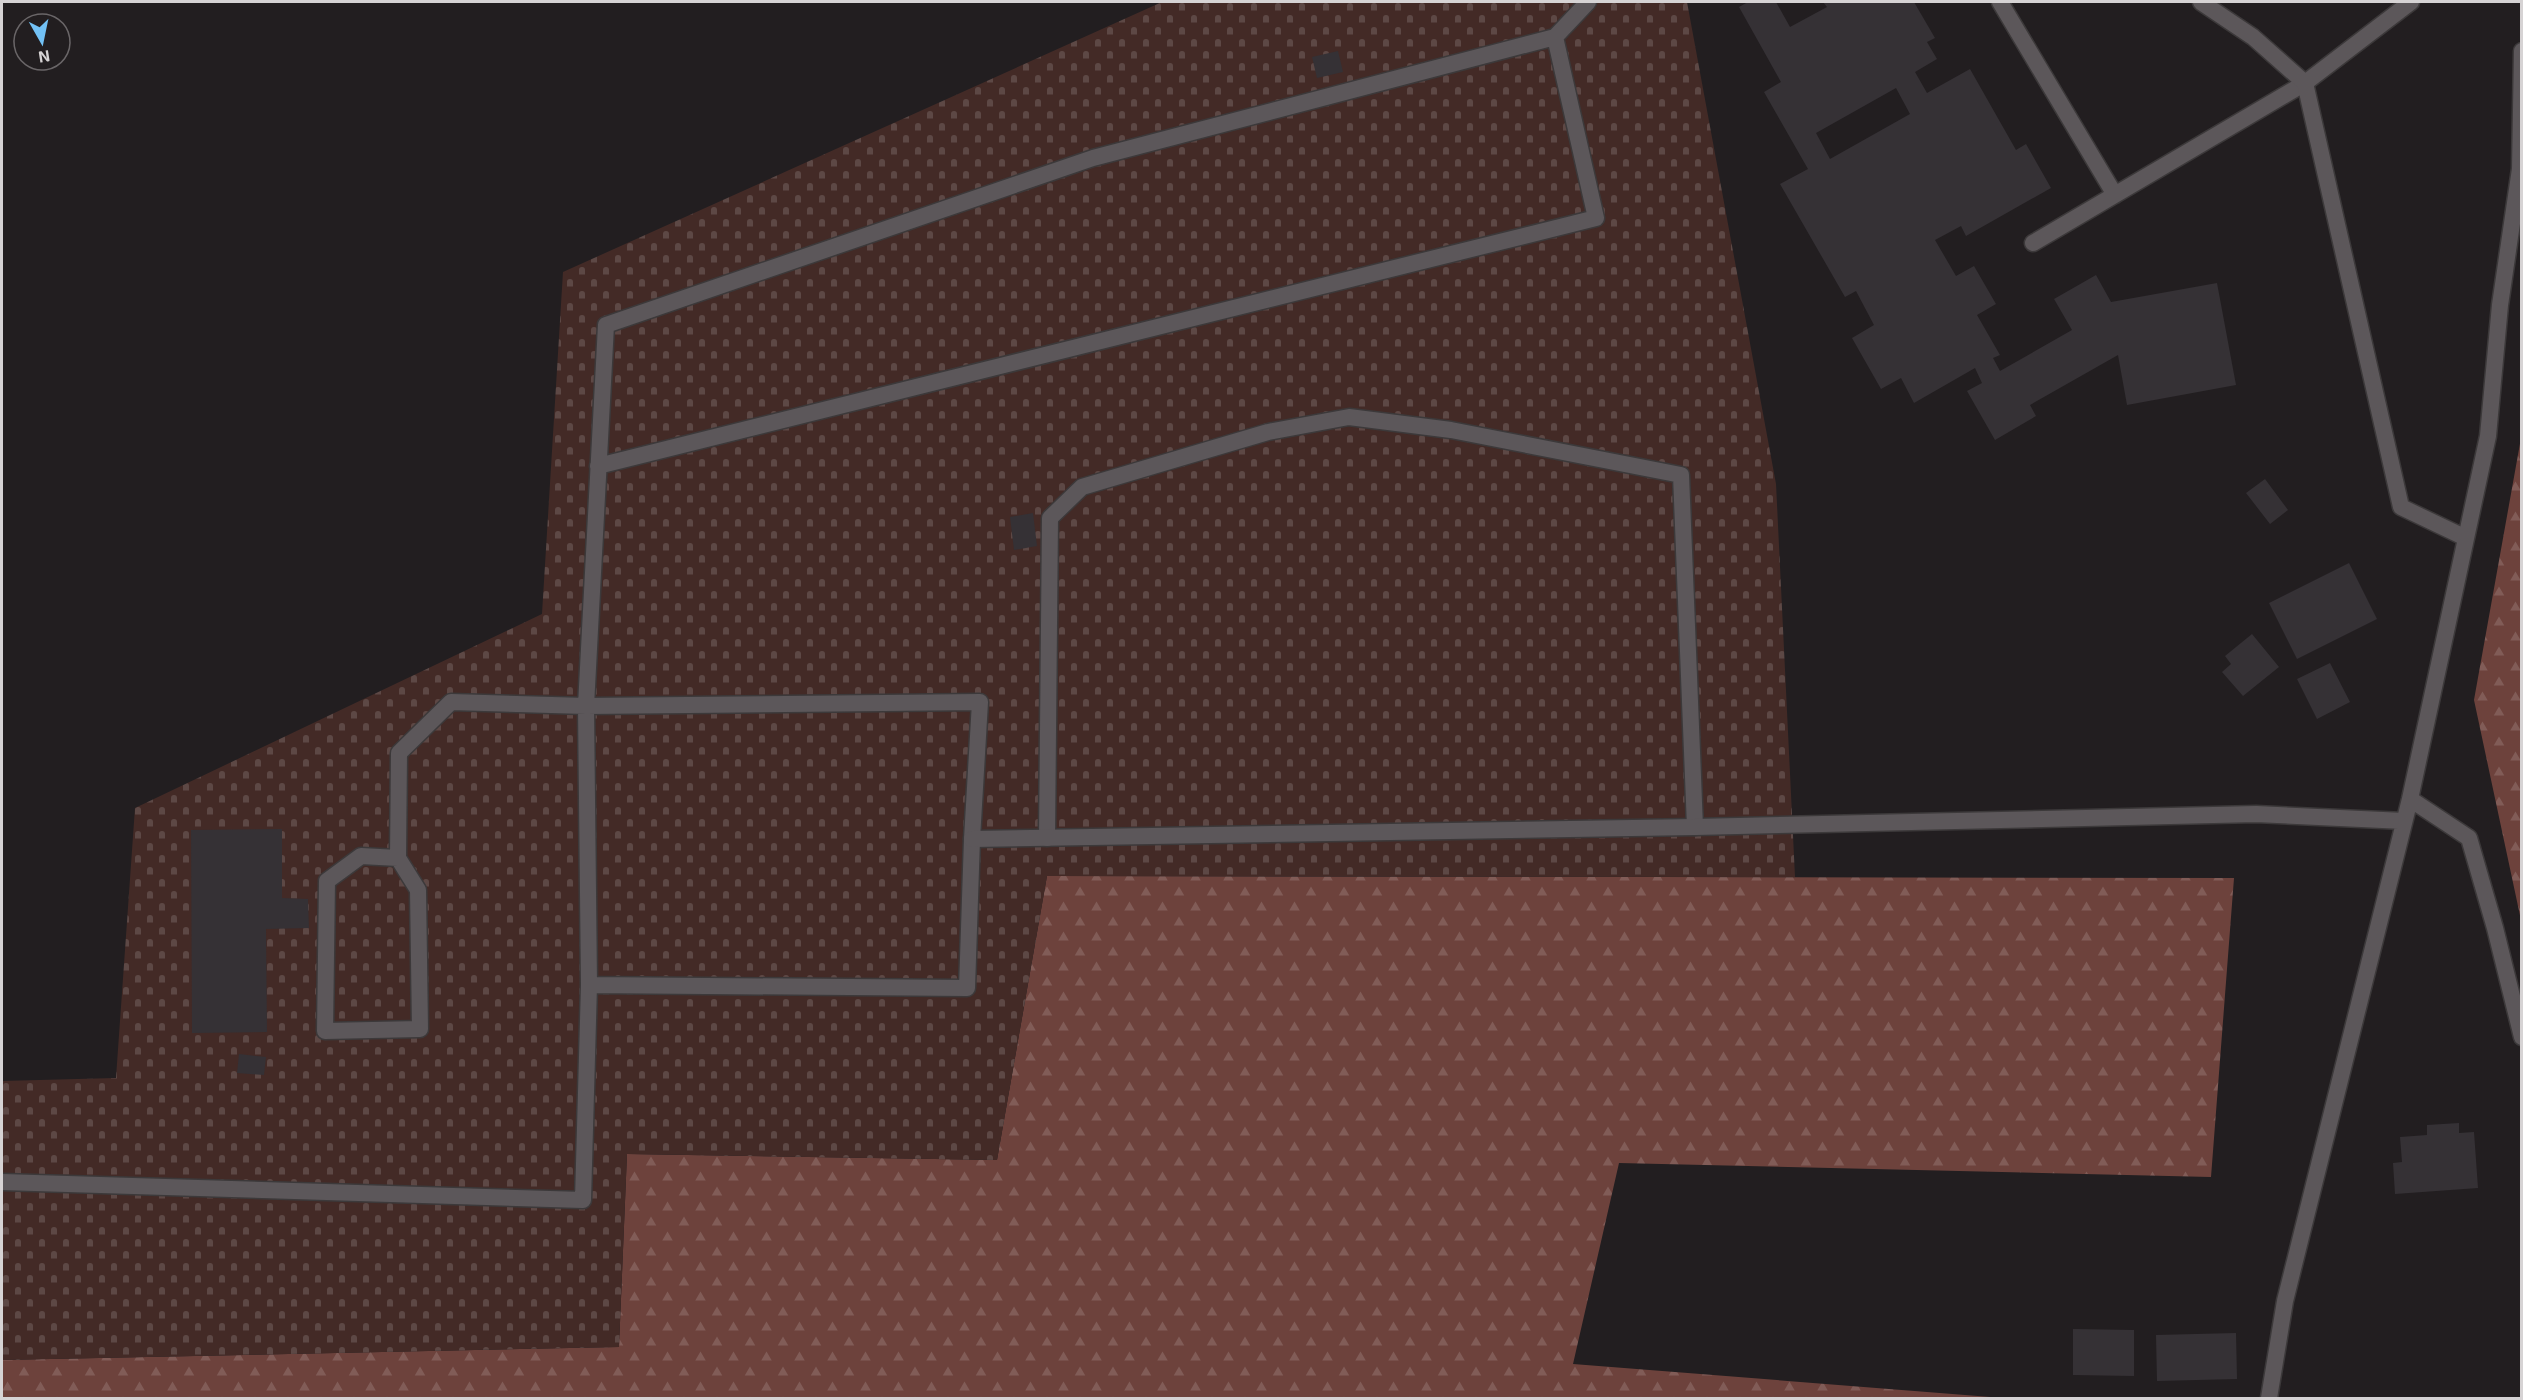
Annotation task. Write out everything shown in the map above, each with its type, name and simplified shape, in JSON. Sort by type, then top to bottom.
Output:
[{"type":"street","points":[[2,1182],[583,1200],[590,985],[586,706],[606,325],[1093,158],[1555,37],[1588,2]]},
{"type":"street","points":[[2000,2],[2115,195]]},
{"type":"street","points":[[2201,2],[2253,38],[2305,84],[2401,507],[2466,538]]},
{"type":"street","points":[[2033,243],[2305,84],[2411,2]]},
{"type":"street","points":[[598,466],[1596,218],[1555,37]]},
{"type":"street","points":[[2269,1398],[2285,1301],[2410,799],[2488,436],[2500,306],[2520,169],[2522,51]]},
{"type":"street","points":[[1047,838],[1050,518],[1082,487],[1268,432],[1349,417],[1451,430],[1681,476],[1695,827]]},
{"type":"street","points":[[398,858],[362,856],[327,881],[325,1031],[420,1029],[418,891],[398,858],[399,753],[451,702],[586,706],[980,702],[967,988],[590,985]]},
{"type":"street","points":[[2410,799],[2469,838],[2495,928],[2522,1037]]},
{"type":"street","points":[[972,839],[1695,827],[2256,814],[2403,821]]},
{"type":"green space","points":[[1162,2],[1687,2],[1776,484],[1795,877],[1047,876],[997,1160],[627,1154],[619,1347],[2,1360],[2,1081],[116,1078],[135,808],[542,614],[563,272]]},
{"type":"green space","points":[[2521,438],[2522,920],[2474,700]]},
{"type":"green space","points":[[1047,876],[2234,878],[2211,1177],[1619,1163],[1573,1364],[2003,1398],[2,1398],[2,1360],[619,1347],[627,1154],[997,1160]]},
{"type":"building","points":[[1748,2],[1776,2],[1790,27],[1827,7],[1823,2],[1914,2],[1935,38],[1927,42],[1937,59],[1915,72],[1927,93],[1970,69],[2016,150],[2026,144],[2051,188],[1966,236],[1961,226],[1935,240],[1956,276],[1974,266],[1996,304],[1977,315],[2000,355],[1993,358],[2000,371],[2072,330],[2054,299],[2096,275],[2111,302],[2217,283],[2236,385],[2127,405],[2118,355],[2030,405],[2036,416],[1995,440],[1967,391],[1982,383],[1975,368],[1914,403],[1901,378],[1881,389],[1852,338],[1874,325],[1856,291],[1845,297],[1780,184],[1808,169],[1764,92],[1781,82],[1739,7]],"holes":[[[1896,88],[1910,114],[1830,159],[1816,133]]]},
{"type":"building","points":[[1338,51],[1343,72],[1317,78],[1312,57]]},
{"type":"building","points":[[2265,479],[2288,510],[2270,524],[2246,493]]},
{"type":"building","points":[[1033,513],[1037,546],[1014,550],[1010,517]]},
{"type":"building","points":[[2349,563],[2377,619],[2297,659],[2269,603]]},
{"type":"building","points":[[2252,634],[2279,667],[2243,696],[2222,672],[2231,664],[2225,656]]},
{"type":"building","points":[[2330,663],[2350,702],[2317,719],[2297,679]]},
{"type":"building","points":[[282,829],[282,898],[308,899],[309,928],[266,929],[267,1032],[192,1033],[191,830]]},
{"type":"building","points":[[239,1054],[266,1057],[264,1075],[237,1073]]},
{"type":"building","points":[[2459,1123],[2459,1133],[2474,1132],[2478,1188],[2395,1194],[2393,1163],[2402,1162],[2400,1137],[2427,1135],[2427,1125]]},
{"type":"building","points":[[2073,1329],[2134,1330],[2134,1376],[2073,1375]]},
{"type":"building","points":[[2236,1333],[2237,1379],[2157,1381],[2156,1335]]}]
